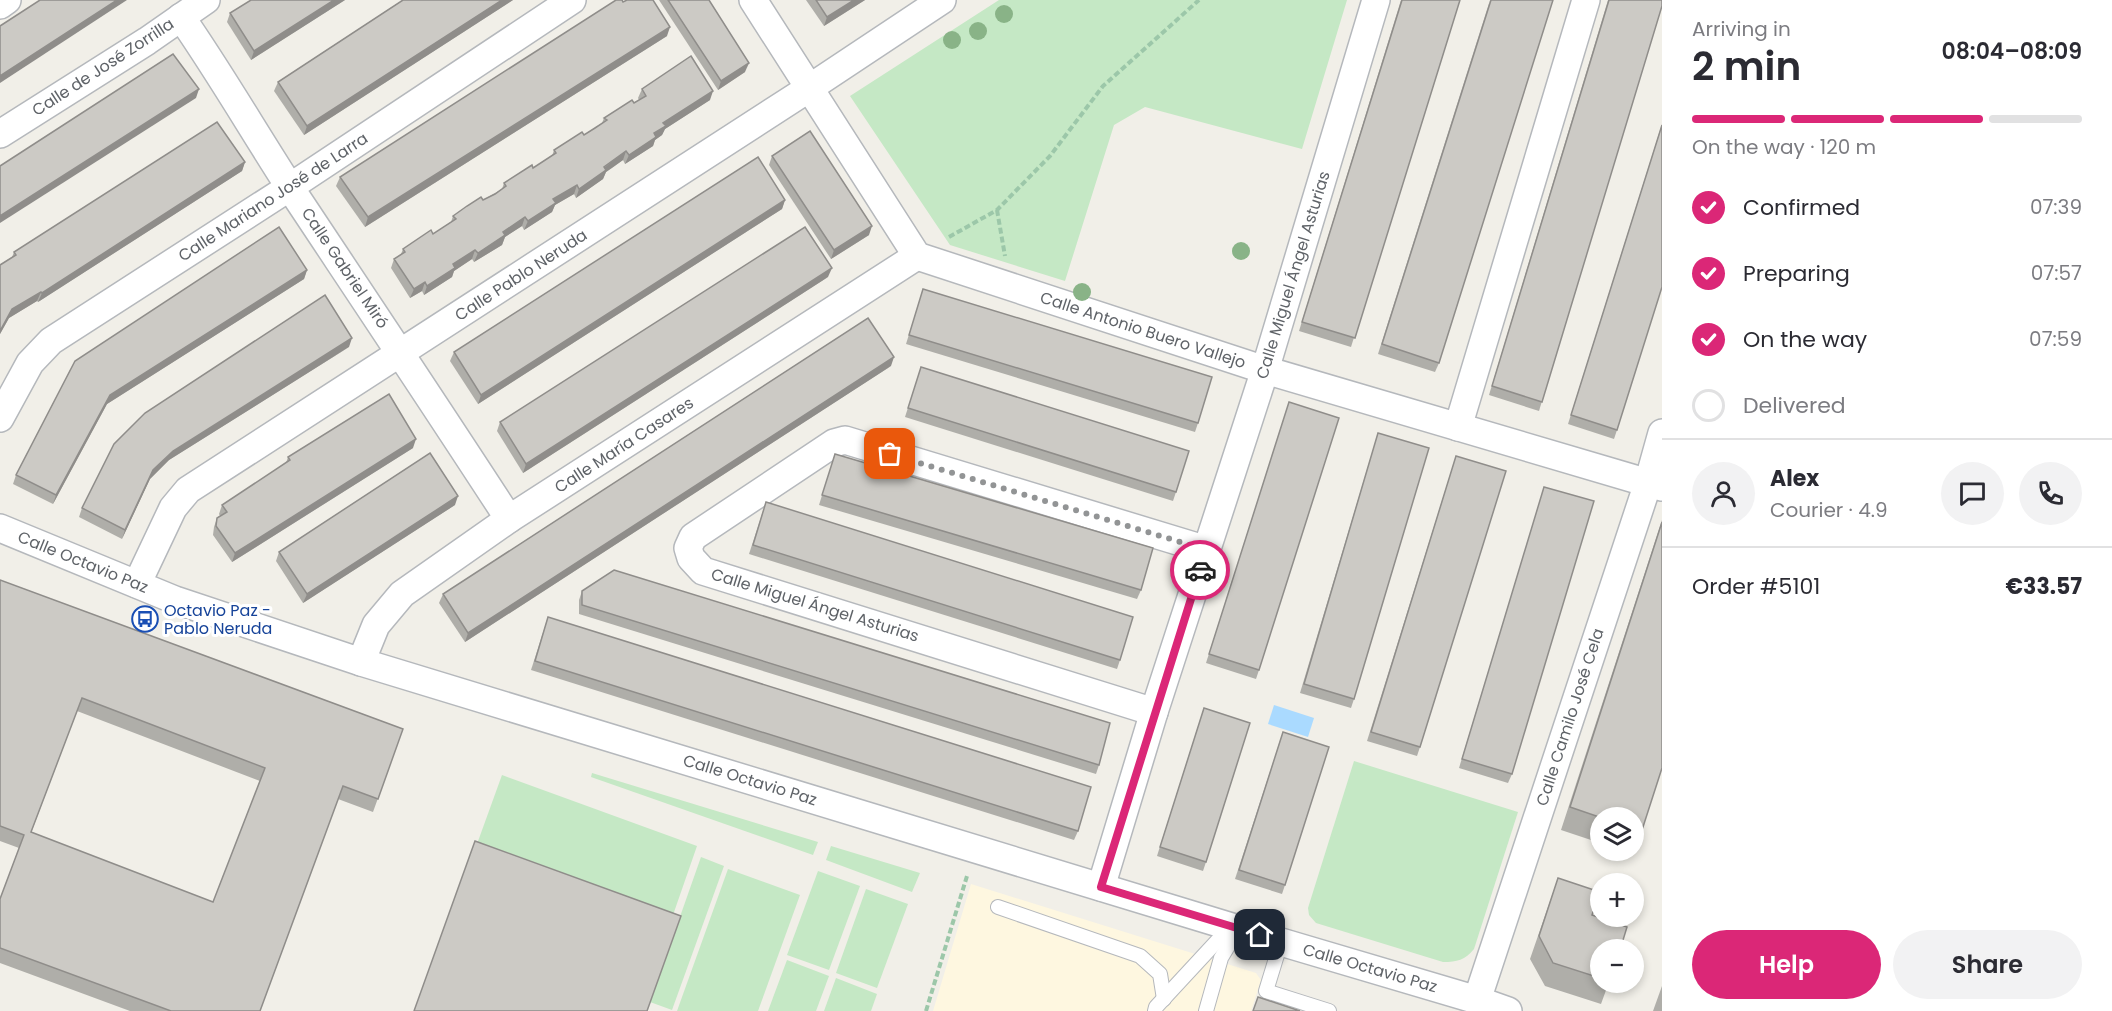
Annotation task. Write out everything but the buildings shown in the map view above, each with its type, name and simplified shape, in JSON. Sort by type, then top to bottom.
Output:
[{"type":"street","points":[[0,5],[7,0]]},
{"type":"street","name":"Calle de José Zorrilla","points":[[0,134],[206,0]]},
{"type":"street","name":"Calle Mariano José de Larra","points":[[0,418],[30,363],[51,341],[290,187],[572,0]]},
{"type":"street","points":[[753,0],[811,87],[928,249]]},
{"type":"street","name":"Calle Pablo Neruda","points":[[137,584],[173,508],[188,490],[942,0]]},
{"type":"street","name":"Calle Miguel Ángel Asturias","points":[[1101,887],[1154,712],[1265,370],[1376,0]]},
{"type":"street","points":[[1458,427],[1586,0]]},
{"type":"street","name":"Calle Gabriel Miró","points":[[181,17],[509,519]]},
{"type":"street","name":"Calle Antonio Buero Vallejo","points":[[928,249],[1265,370],[1655,485]]},
{"type":"street","name":"Calle María Casares","points":[[361,662],[376,625],[402,594],[509,519],[928,249]]},
{"type":"street","name":"Calle Camilo José Cela","points":[[1477,1000],[1655,485],[1662,433]]},
{"type":"street","name":"Calle Miguel Ángel Asturias","points":[[1154,712],[703,571],[691,558],[688,548],[693,537],[834,443],[845,440],[1207,550]]},
{"type":"street","name":"Calle Octavio Paz","points":[[0,528],[175,600],[361,662],[1508,1011]]},
{"type":"lane","points":[[998,907],[1140,956],[1160,974],[1164,999]]},
{"type":"lane","points":[[1155,1011],[1235,927]]},
{"type":"lane","points":[[1206,1011],[1221,958],[1235,927]]},
{"type":"lane","points":[[1281,942],[1265,996],[1329,1011]]},
{"type":"path","points":[[928,249],[997,210],[1050,156],[1103,86],[1199,0]]},
{"type":"path","points":[[997,210],[1007,263]]},
{"type":"path","points":[[926,1011],[967,875]]},
{"type":"shaded area","points":[[971,884],[1256,973],[1261,980],[1251,1011],[933,1011]]},
{"type":"green space","points":[[999,0],[1347,0],[1302,149],[1145,107],[1114,125],[1065,281],[950,245],[850,96]]},
{"type":"green space","points":[[1354,761],[1518,812],[1474,949],[1464,958],[1443,962],[1316,923],[1309,915],[1308,908]]},
{"type":"green space","points":[[592,773],[818,842],[813,855],[591,777]]},
{"type":"green space","points":[[502,775],[697,846],[673,915],[477,844]]},
{"type":"green space","points":[[831,846],[920,873],[912,892],[826,860]]},
{"type":"green space","points":[[701,857],[724,866],[672,1010],[650,1002]]},
{"type":"green space","points":[[728,869],[800,895],[758,1011],[677,1011]]},
{"type":"green space","points":[[818,871],[860,886],[829,970],[787,955]]},
{"type":"green space","points":[[866,889],[908,904],[877,988],[836,973]]},
{"type":"green space","points":[[787,960],[829,976],[816,1011],[768,1011]]},
{"type":"green space","points":[[836,978],[877,994],[871,1011],[824,1011]]},
{"type":"water","points":[[1274,705],[1314,718],[1308,737],[1268,724]]},
{"type":"way so far","points":[[890,454],[1207,550],[1200,570]]},
{"type":"place","name":"Octavio Paz - Pablo Neruda","points":[[145,619]]},
{"type":"route","points":[[1200,570],[1101,887],[1260,935]]}]
